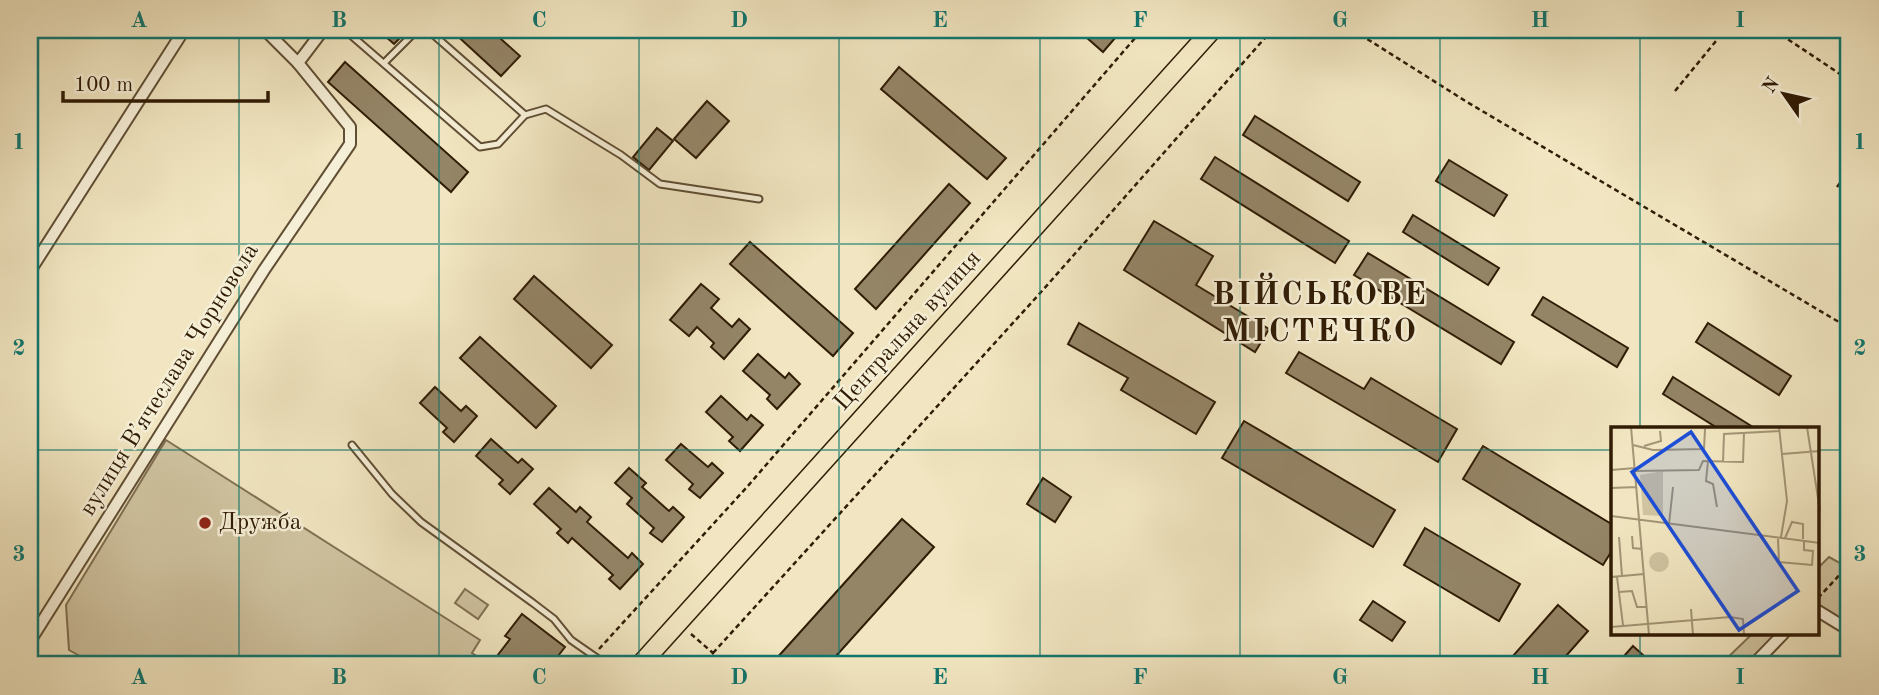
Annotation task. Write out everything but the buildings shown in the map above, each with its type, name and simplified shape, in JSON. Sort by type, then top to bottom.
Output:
[{"type":"highway","name":"Центральна вулиця","points":[[640,665],[1212,30]]},
{"type":"street","points":[[30,271],[184,30]]},
{"type":"street","points":[[265,30],[298,62],[323,30]]},
{"type":"street","name":"вулиця Вʼячеслава Чорновола","points":[[30,641],[264,270],[349,144],[352,135],[349,127],[298,62]]},
{"type":"street","points":[[1820,612],[1849,630]]},
{"type":"street","points":[[1753,665],[1781,636]]},
{"type":"lane","points":[[345,30],[480,147],[498,144],[525,115],[546,109],[621,155],[660,184],[759,199]]},
{"type":"lane","points":[[384,63],[417,30]]},
{"type":"lane","points":[[428,30],[525,115]]},
{"type":"lane","points":[[352,445],[393,494],[421,522],[544,611],[571,640],[607,665]]},
{"type":"path","points":[[593,656],[835,386],[1142,30]]},
{"type":"path","points":[[701,665],[1042,291],[1272,30]]},
{"type":"path","points":[[1353,30],[1467,102],[1849,328]]},
{"type":"path","points":[[1675,91],[1725,30]]},
{"type":"path","points":[[1774,30],[1849,80]]},
{"type":"path","points":[[1837,187],[1849,171]]},
{"type":"path","points":[[1820,596],[1847,567],[1849,568]]},
{"type":"path","points":[[691,634],[713,653]]},
{"type":"shaded area","name":"Дружба","points":[[166,440],[480,640],[472,653],[490,665],[96,665],[69,650],[66,605]]},
{"type":"shaded area","points":[[1829,557],[1849,568],[1849,630],[1820,612],[1820,566]]},
{"type":"shaded area","points":[[465,589],[488,605],[478,619],[455,603]]},
{"type":"shaded area","points":[[1750,636],[1781,636],[1753,665],[1720,665]]},
{"type":"place","name":"Дружба","points":[[205,523]]},
{"type":"district","name":"ВІЙСЬКОВЕ МІСТЕЧКО","points":[[1320,314]]}]
